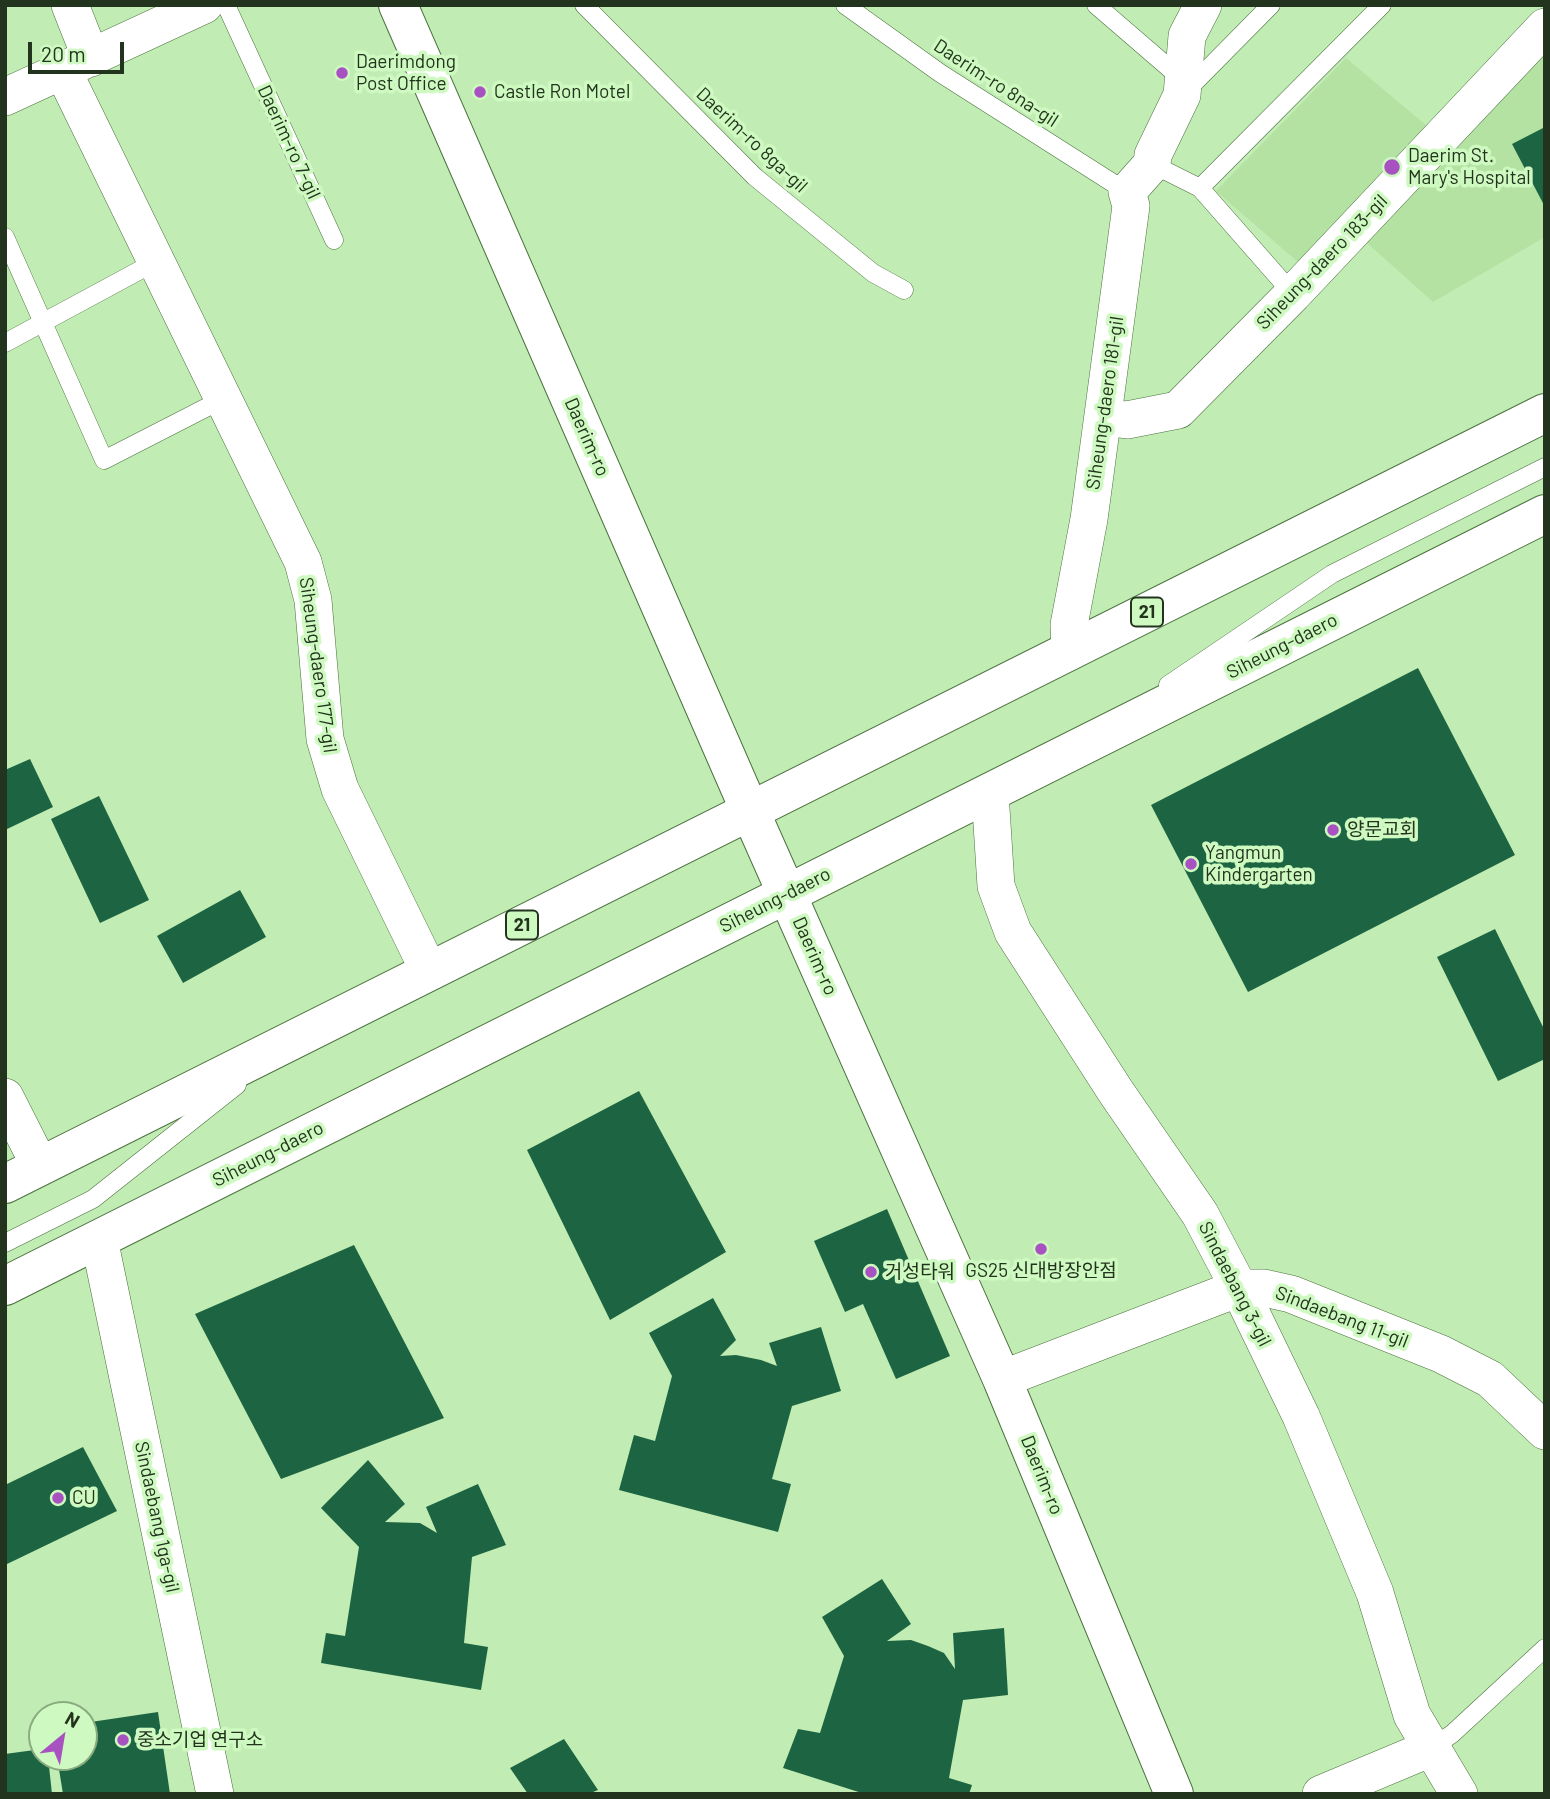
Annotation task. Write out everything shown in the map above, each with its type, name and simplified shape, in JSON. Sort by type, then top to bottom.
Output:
[{"type":"main road","name":"Daerim-ro","points":[[398,5],[750,811],[1002,1379],[1174,1794]]},
{"type":"main road","name":"21","points":[[5,1184],[1545,413]]},
{"type":"main road","name":"Siheung-daero","points":[[5,1286],[1545,514]]},
{"type":"street","name":"Siheung-daero 177-gil","points":[[70,5],[77,64],[155,262],[303,562],[313,600],[325,739],[340,789],[429,971]]},
{"type":"street","points":[[5,97],[204,5]]},
{"type":"street","points":[[1127,192],[1152,164],[1153,155],[1183,87],[1187,36],[1203,5]]},
{"type":"street","name":"Siheung-daero 183-gil","points":[[1103,417],[1127,420],[1178,410],[1293,294],[1545,27]]},
{"type":"street","name":"Siheung-daero 181-gil","points":[[1070,651],[1069,625],[1089,519],[1131,206],[1127,192]]},
{"type":"street","name":"Sindaebang 3-gil","points":[[990,793],[996,886],[1013,932],[1116,1092],[1200,1214],[1239,1288],[1301,1416],[1375,1593],[1412,1715],[1459,1794]]},
{"type":"street","points":[[5,1097],[40,1166]]},
{"type":"street","name":"Sindaebang 1ga-gil","points":[[99,1239],[215,1794]]},
{"type":"street","name":"Sindaebang 11-gil","points":[[1002,1379],[1239,1288],[1264,1288],[1291,1294],[1441,1354],[1490,1380],[1545,1431]]},
{"type":"street","points":[[1321,1794],[1431,1748]]},
{"type":"lane","name":"Daerim-ro 7-gil","points":[[226,5],[334,240]]},
{"type":"lane","name":"Daerim-ro 8ga-gil","points":[[584,5],[755,177],[873,273],[904,290]]},
{"type":"lane","name":"Daerim-ro 8na-gil","points":[[845,5],[940,73],[1127,192]]},
{"type":"lane","points":[[1096,5],[1183,87],[1271,5]]},
{"type":"lane","points":[[1200,188],[1382,5]]},
{"type":"lane","points":[[1152,164],[1200,188],[1293,294]]},
{"type":"lane","points":[[5,237],[104,460],[223,399]]},
{"type":"lane","points":[[5,344],[155,262]]},
{"type":"lane","points":[[1061,757],[1332,573],[1545,467]]},
{"type":"lane","points":[[5,1243],[93,1199],[294,1039]]},
{"type":"lane","points":[[1431,1748],[1452,1734],[1545,1648]]},
{"type":"shaded area","name":"Daerim St. Mary's Hospital","points":[[1545,43],[1545,237],[1433,302],[1348,226],[1306,269],[1216,191],[1346,58],[1446,142]]},
{"type":"building","points":[[1545,127],[1545,207],[1512,144]]},
{"type":"building","name":"양문교회","points":[[1418,668],[1515,855],[1248,992],[1151,805]]},
{"type":"building","points":[[30,759],[53,807],[5,830],[5,770]]},
{"type":"building","points":[[99,796],[149,900],[100,923],[51,819]]},
{"type":"building","points":[[240,890],[266,937],[183,983],[157,936]]},
{"type":"building","points":[[1495,929],[1545,1031],[1545,1059],[1498,1081],[1437,957]]},
{"type":"building","points":[[639,1091],[726,1252],[610,1320],[527,1150]]},
{"type":"building","name":"거성타워","points":[[887,1209],[950,1356],[896,1379],[863,1304],[845,1312],[814,1241]]},
{"type":"building","points":[[354,1245],[444,1418],[281,1479],[195,1314]]},
{"type":"building","points":[[713,1298],[736,1340],[720,1356],[736,1355],[777,1366],[769,1343],[821,1327],[841,1391],[792,1406],[772,1479],[791,1484],[778,1532],[619,1490],[634,1435],[655,1441],[672,1376],[649,1333]]},
{"type":"building","name":"CU","points":[[83,1447],[117,1511],[5,1565],[5,1485]]},
{"type":"building","points":[[368,1460],[405,1504],[385,1522],[420,1523],[437,1533],[426,1507],[478,1484],[506,1545],[472,1557],[464,1643],[488,1647],[481,1690],[321,1663],[326,1633],[345,1636],[359,1547],[321,1508]]},
{"type":"building","points":[[882,1579],[911,1624],[887,1641],[911,1640],[928,1646],[944,1653],[955,1669],[953,1633],[1004,1628],[1008,1695],[963,1700],[949,1778],[972,1785],[969,1794],[865,1794],[783,1768],[798,1729],[820,1733],[844,1656],[822,1617]]},
{"type":"building","name":"중소기업 연구소","points":[[158,1712],[170,1794],[63,1794],[59,1771],[98,1771],[98,1721]]},
{"type":"building","points":[[564,1739],[598,1790],[588,1794],[528,1794],[510,1768]]},
{"type":"building","points":[[28,1751],[28,1771],[50,1771],[52,1794],[5,1794],[5,1754]]},
{"type":"place","name":"Daerimdong Post Office","points":[[342,73]]},
{"type":"place","name":"Castle Ron Motel","points":[[480,92]]},
{"type":"place","name":"Daerim St. Mary's Hospital","points":[[1392,167]]},
{"type":"place","name":"양문교회","points":[[1333,830]]},
{"type":"place","name":"Yangmun Kindergarten","points":[[1191,864]]},
{"type":"place","name":"GS25 신대방장안점","points":[[1041,1249]]},
{"type":"place","name":"거성타워","points":[[871,1272]]},
{"type":"place","name":"CU","points":[[58,1498]]},
{"type":"place","name":"중소기업 연구소","points":[[123,1740]]}]
